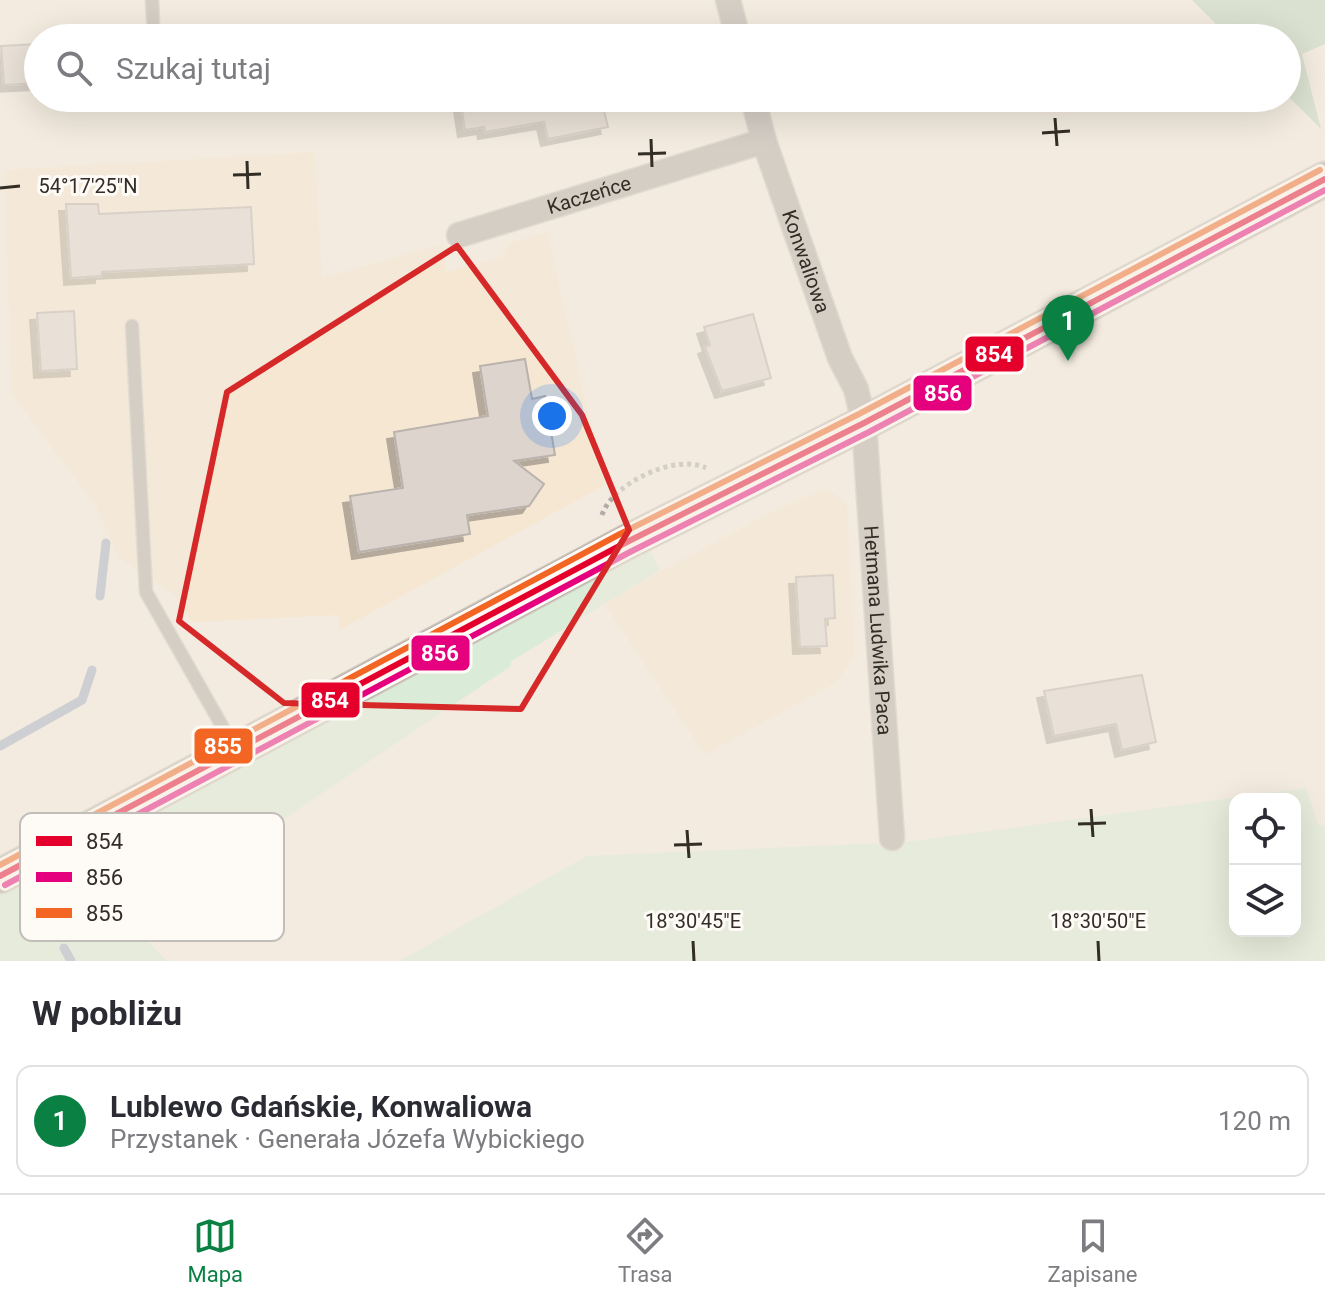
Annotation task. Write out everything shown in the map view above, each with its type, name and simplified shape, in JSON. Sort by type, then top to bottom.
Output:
[{"type":"main road","points":[[117,813],[625,543],[864,423],[1325,179]]},
{"type":"main road","points":[[0,876],[20,865]]},
{"type":"street","points":[[728,0],[734,24]]},
{"type":"street","name":"Konwaliowa","points":[[757,112],[840,358],[856,389],[864,423]]},
{"type":"street","name":"Kaczeńce","points":[[459,235],[764,141]]},
{"type":"street","name":"Hetmana Ludwika Paca","points":[[864,423],[892,838]]},
{"type":"lane","points":[[152,0],[153,21]]},
{"type":"lane","points":[[132,326],[146,592],[236,749]]},
{"type":"path","points":[[602,515],[606,503],[660,467],[697,463],[707,468]]},
{"type":"highlighted area","points":[[457,246],[582,415],[629,530],[521,709],[284,703],[179,621],[227,392]]},
{"type":"shaded area","points":[[315,152],[322,278],[442,244],[446,272],[502,257],[509,243],[547,232],[605,485],[339,630],[339,615],[192,622],[174,595],[119,558],[96,506],[12,395],[4,170]]},
{"type":"shaded area","points":[[826,488],[847,503],[855,654],[838,681],[705,755],[603,602],[776,510]]},
{"type":"green space","points":[[1192,0],[1325,0],[1325,44],[1302,54],[1321,129],[1301,109],[1301,24],[1216,24]]},
{"type":"green space","points":[[649,548],[660,570],[510,662],[511,666],[284,819],[284,813],[150,813]]},
{"type":"green space","points":[[1306,788],[1318,824],[1325,826],[1325,961],[399,961],[587,856],[906,842],[1229,798],[1229,937],[1301,937],[1301,793],[1269,793]]},
{"type":"green space","points":[[20,882],[20,941],[147,941],[167,961],[0,961],[0,893]]},
{"type":"building","points":[[24,45],[24,84],[4,85],[1,46]]},
{"type":"building","points":[[462,112],[604,112],[608,127],[548,139],[544,122],[485,132],[484,127],[465,130]]},
{"type":"building","points":[[66,204],[98,204],[99,214],[251,207],[254,264],[102,272],[102,276],[71,278]]},
{"type":"building","points":[[74,311],[77,369],[41,371],[37,313]]},
{"type":"building","points":[[753,314],[771,378],[722,391],[705,347],[710,345],[704,327]]},
{"type":"building","points":[[525,359],[532,399],[545,396],[555,455],[514,461],[544,484],[529,506],[467,515],[470,534],[359,552],[350,496],[403,488],[394,432],[488,416],[480,366]]},
{"type":"building","points":[[833,575],[835,618],[825,619],[827,646],[800,647],[796,577]]},
{"type":"building","points":[[1142,675],[1156,742],[1122,750],[1116,724],[1054,736],[1044,691]]},
{"type":"waterway","points":[[100,596],[106,543]]},
{"type":"waterway","points":[[0,746],[82,700],[92,670]]},
{"type":"waterway","points":[[64,948],[71,961]]},
{"type":"transit line","name":"855","points":[[97,813],[620,534],[859,414],[1320,170]]},
{"type":"transit line","name":"854","points":[[118,813],[625,543],[864,423],[1325,179]]},
{"type":"transit line","name":"856","points":[[140,813],[630,552],[869,432],[1325,190]]},
{"type":"transit line","name":"855","points":[[0,865],[20,854]]},
{"type":"transit line","name":"854","points":[[0,876],[20,865]]},
{"type":"transit line","name":"856","points":[[5,885],[20,877]]},
{"type":"place","name":"Lublewo Gdańskie, Konwaliowa","points":[[1068,361]]}]
